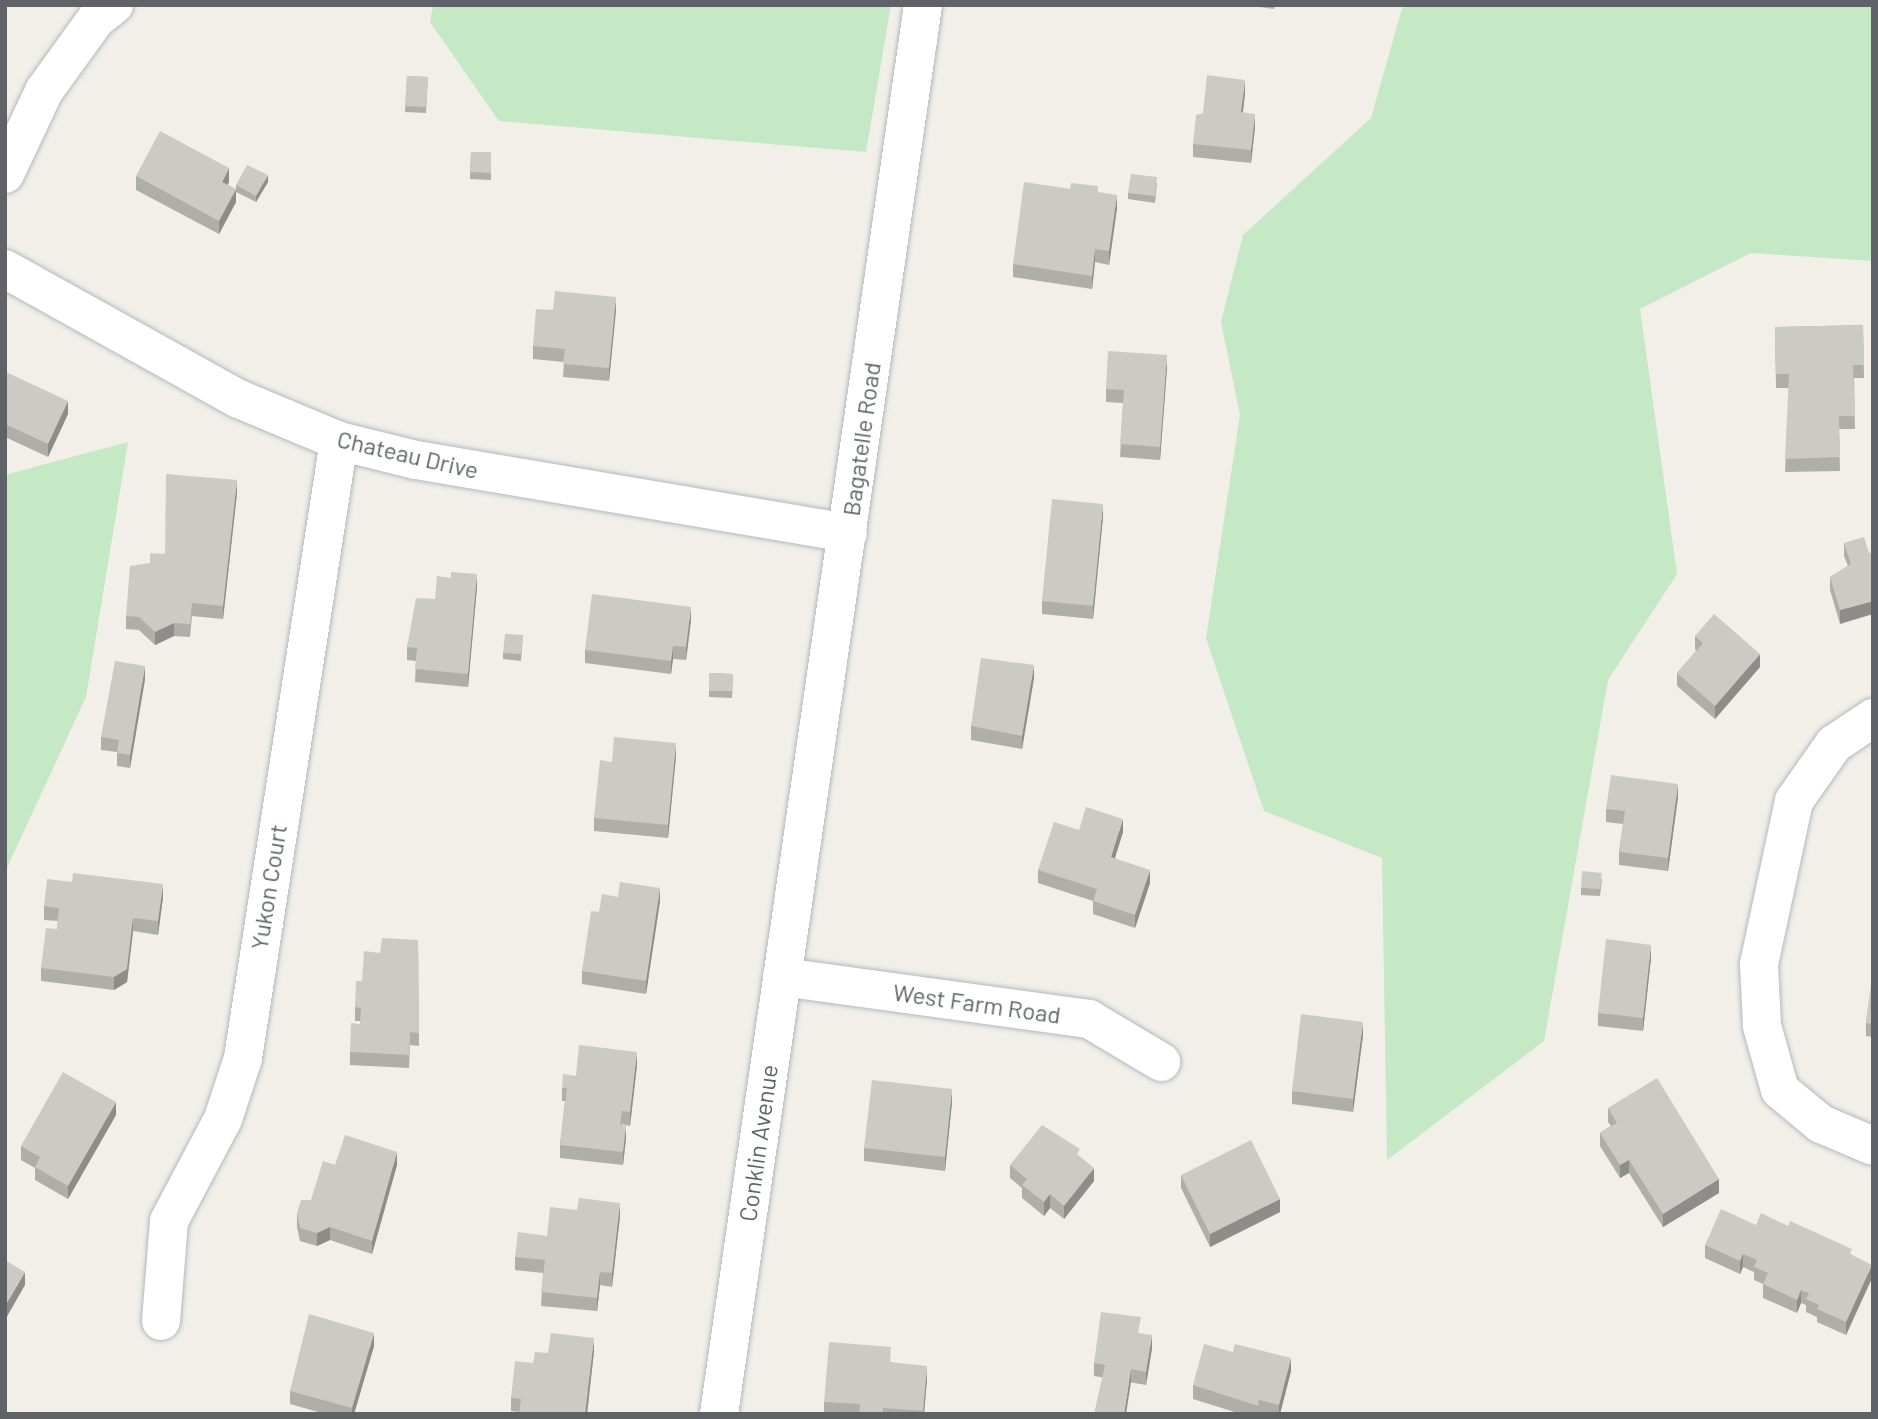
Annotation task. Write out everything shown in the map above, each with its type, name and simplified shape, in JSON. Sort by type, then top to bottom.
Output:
[{"type":"street","points":[[5,174],[44,92],[96,19],[114,5]]},
{"type":"street","name":"Bagatelle Road","points":[[798,872],[923,5]]},
{"type":"street","name":"Chateau Drive","points":[[5,269],[239,399],[339,441],[416,460],[848,533]]},
{"type":"street","name":"Yukon Court","points":[[161,1321],[169,1221],[223,1119],[243,1058],[339,441]]},
{"type":"street","points":[[1873,718],[1834,744],[1794,801],[1759,964],[1762,1026],[1780,1090],[1821,1124],[1873,1146]]},
{"type":"street","name":"Conklin Avenue","points":[[719,1414],[798,872]]},
{"type":"street","name":"West Farm Road","points":[[782,977],[1089,1019],[1161,1062]]},
{"type":"green space","points":[[433,5],[891,5],[866,152],[499,121],[430,22]]},
{"type":"green space","points":[[1403,5],[1873,5],[1873,261],[1751,253],[1640,309],[1677,574],[1608,680],[1544,1041],[1387,1160],[1382,858],[1264,811],[1206,638],[1240,415],[1221,322],[1243,235],[1371,118]]},
{"type":"green space","points":[[128,442],[86,697],[5,872],[5,475]]},
{"type":"building","points":[[1207,75],[1245,80],[1241,112],[1255,114],[1251,150],[1193,144],[1196,115],[1203,113]]},
{"type":"building","points":[[407,76],[428,77],[426,107],[405,106]]},
{"type":"building","points":[[160,131],[229,168],[222,182],[236,189],[219,221],[136,176]]},
{"type":"building","points":[[471,152],[491,152],[491,173],[470,172]]},
{"type":"building","points":[[247,165],[268,175],[256,196],[236,185]]},
{"type":"building","points":[[1131,174],[1157,177],[1155,196],[1128,193]]},
{"type":"building","points":[[1024,182],[1070,189],[1071,183],[1098,186],[1098,192],[1117,195],[1109,251],[1095,249],[1092,276],[1013,264]]},
{"type":"building","points":[[555,291],[616,297],[609,368],[563,364],[565,349],[533,346],[536,309],[553,310]]},
{"type":"building","points":[[1863,325],[1864,365],[1853,365],[1855,416],[1839,416],[1840,457],[1785,459],[1789,374],[1776,374],[1775,327]]},
{"type":"building","points":[[1108,351],[1167,355],[1160,447],[1120,444],[1124,390],[1106,389]]},
{"type":"building","points":[[6,372],[68,401],[48,444],[5,424]]},
{"type":"building","points":[[166,474],[237,480],[223,606],[192,603],[190,624],[174,623],[155,632],[139,617],[126,616],[130,566],[150,563],[150,553],[165,554]]},
{"type":"building","points":[[1052,499],[1103,504],[1093,606],[1042,601]]},
{"type":"building","points":[[1864,537],[1869,553],[1873,552],[1873,601],[1840,610],[1830,577],[1851,564],[1844,543]]},
{"type":"building","points":[[451,572],[477,574],[468,674],[415,669],[417,648],[407,647],[416,598],[435,599],[437,576],[451,578]]},
{"type":"building","points":[[592,594],[691,607],[686,647],[673,646],[671,661],[585,650]]},
{"type":"building","points":[[1714,614],[1760,654],[1715,706],[1677,673],[1703,643],[1695,636]]},
{"type":"building","points":[[505,634],[523,635],[521,654],[503,653]]},
{"type":"building","points":[[981,658],[1034,665],[1022,736],[971,726]]},
{"type":"building","points":[[115,661],[145,666],[130,755],[117,753],[119,740],[101,737]]},
{"type":"building","points":[[709,673],[733,674],[732,691],[709,691]]},
{"type":"building","points":[[614,737],[676,743],[668,825],[594,818],[600,760],[612,762]]},
{"type":"building","points":[[1611,775],[1678,784],[1668,858],[1619,852],[1625,811],[1606,809]]},
{"type":"building","points":[[1086,807],[1123,819],[1111,857],[1150,870],[1135,915],[1093,901],[1097,889],[1038,870],[1054,822],[1079,830]]},
{"type":"building","points":[[1582,871],[1602,873],[1600,889],[1581,888]]},
{"type":"building","points":[[73,873],[163,884],[158,921],[133,918],[127,969],[114,977],[41,968],[46,928],[57,929],[59,908],[44,906],[47,879],[72,882]]},
{"type":"building","points":[[620,882],[660,888],[646,981],[582,971],[591,911],[599,912],[602,894],[618,897]]},
{"type":"building","points":[[382,938],[418,940],[419,1033],[410,1032],[409,1055],[350,1052],[351,1023],[360,1024],[361,1008],[355,1007],[356,981],[362,981],[364,951],[380,953]]},
{"type":"building","points":[[1606,939],[1651,945],[1643,1018],[1598,1013]]},
{"type":"building","points":[[1873,976],[1873,1024],[1866,1023]]},
{"type":"building","points":[[1301,1014],[1363,1022],[1353,1099],[1292,1091]]},
{"type":"building","points":[[579,1045],[637,1052],[630,1112],[622,1111],[620,1125],[626,1125],[623,1152],[560,1145],[567,1088],[562,1088],[563,1074],[576,1076]]},
{"type":"building","points":[[63,1072],[116,1102],[68,1186],[35,1167],[40,1157],[21,1146]]},
{"type":"building","points":[[1657,1078],[1719,1179],[1663,1214],[1629,1160],[1620,1165],[1600,1133],[1617,1123],[1608,1108]]},
{"type":"building","points":[[872,1080],[952,1089],[945,1157],[864,1148]]},
{"type":"building","points":[[1042,1125],[1080,1149],[1077,1154],[1094,1168],[1064,1206],[1050,1194],[1044,1202],[1022,1185],[1027,1179],[1010,1165]]},
{"type":"building","points":[[345,1135],[397,1152],[372,1241],[330,1227],[317,1233],[300,1228],[297,1213],[301,1200],[311,1200],[323,1161],[335,1165]]},
{"type":"building","points":[[1251,1140],[1280,1199],[1210,1234],[1181,1175]]},
{"type":"building","points":[[579,1198],[620,1203],[612,1273],[600,1272],[597,1298],[541,1292],[545,1260],[515,1257],[518,1232],[547,1236],[550,1207],[577,1210]]},
{"type":"building","points":[[1721,1209],[1756,1225],[1761,1213],[1788,1226],[1790,1221],[1852,1249],[1850,1254],[1872,1265],[1846,1322],[1817,1309],[1819,1305],[1806,1299],[1809,1293],[1801,1290],[1797,1300],[1763,1284],[1768,1273],[1754,1267],[1757,1260],[1743,1254],[1740,1261],[1705,1245]]},
{"type":"building","points":[[5,1260],[25,1272],[5,1306]]},
{"type":"building","points":[[1101,1312],[1141,1317],[1138,1333],[1152,1335],[1146,1372],[1131,1369],[1124,1414],[1094,1414],[1105,1365],[1094,1363]]},
{"type":"building","points":[[309,1314],[374,1333],[352,1408],[290,1391]]},
{"type":"building","points":[[551,1333],[594,1338],[585,1414],[519,1414],[521,1399],[511,1398],[515,1361],[533,1363],[535,1352],[548,1353]]},
{"type":"building","points":[[829,1342],[891,1347],[890,1362],[927,1366],[923,1411],[883,1408],[883,1414],[859,1414],[860,1404],[824,1402]]},
{"type":"building","points":[[1204,1344],[1233,1352],[1235,1344],[1291,1358],[1279,1405],[1259,1400],[1258,1406],[1193,1385]]}]
